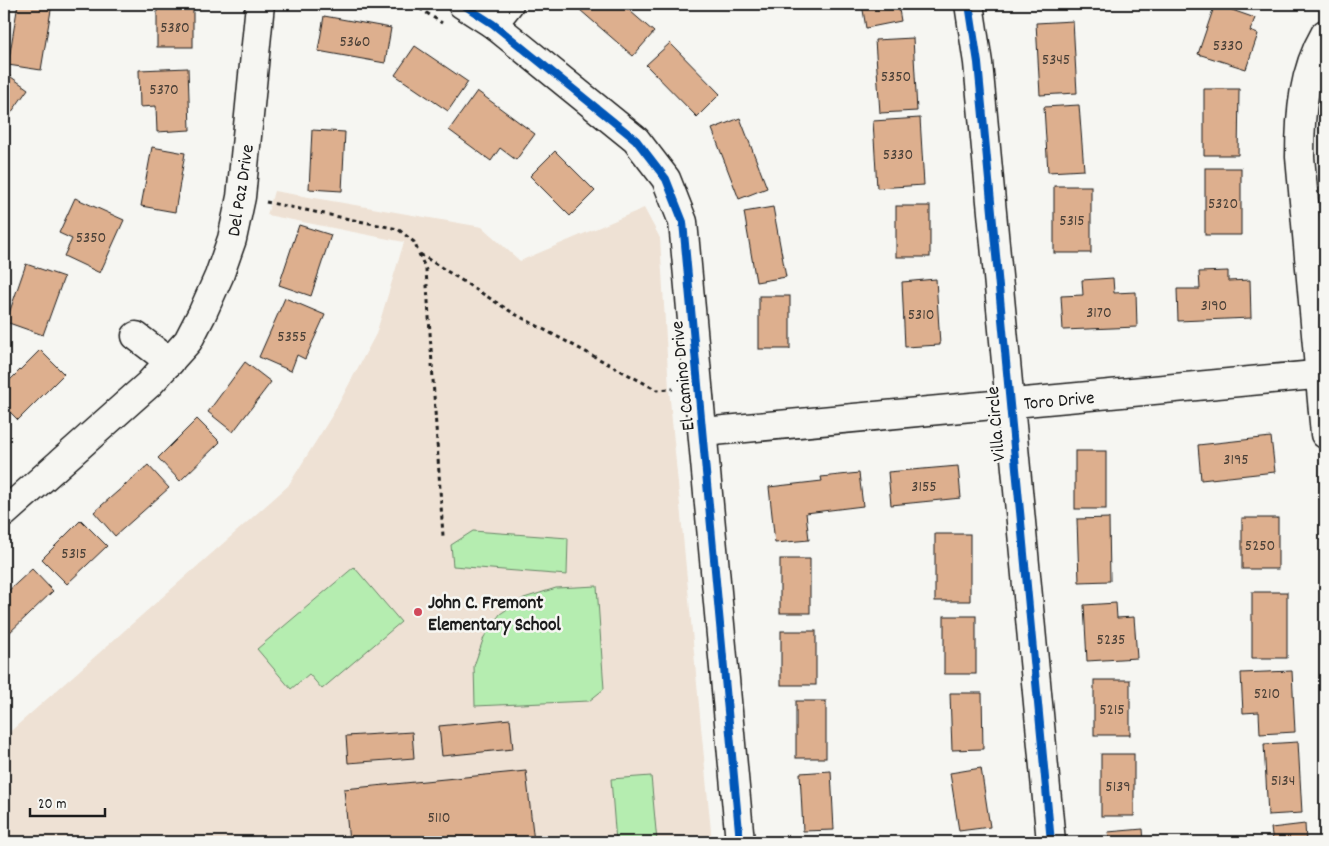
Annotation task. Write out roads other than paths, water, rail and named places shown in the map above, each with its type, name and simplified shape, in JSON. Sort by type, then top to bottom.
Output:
[{"type":"street","name":"Del Paz Drive","points":[[4,512],[149,384],[188,340],[202,314],[219,276],[232,239],[242,197],[260,4]]},
{"type":"street","name":"El Camino Drive","points":[[462,4],[501,14],[636,140],[666,179],[683,222],[740,842]]},
{"type":"street","name":"Villa Circle","points":[[969,4],[978,63],[1051,842]]},
{"type":"street","points":[[1325,34],[1310,67],[1303,94],[1300,125],[1300,157],[1322,374],[1325,434]]},
{"type":"street","points":[[136,336],[170,362]]},
{"type":"street","name":"Toro Drive","points":[[703,432],[1322,374]]},
{"type":"place","name":"John C. Fremont Elementary School","points":[[418,612]]}]
